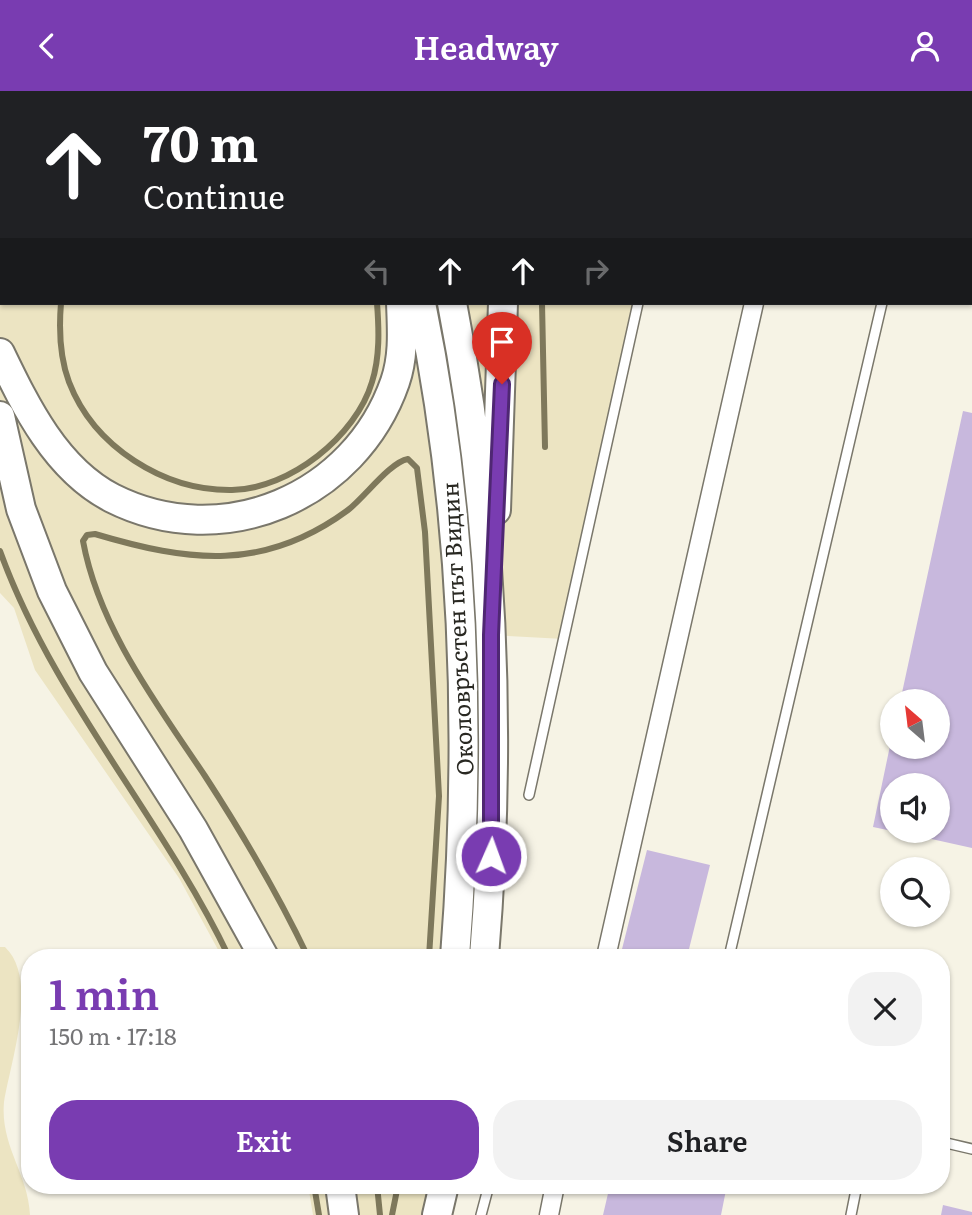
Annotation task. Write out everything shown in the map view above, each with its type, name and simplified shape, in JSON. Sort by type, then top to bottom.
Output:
[{"type":"main road","points":[[0,353],[29,412],[48,440],[66,462],[112,498],[162,515],[218,519],[276,509],[305,494],[329,476],[368,437],[396,380],[403,350],[401,305]]},
{"type":"main road","name":"Околовръстен път Видин","points":[[421,305],[448,468],[461,638],[463,773],[455,949]]},
{"type":"main road","name":"Околовръстен път Видин","points":[[452,305],[478,464],[491,635],[494,775],[484,949]]},
{"type":"main road","points":[[491,635],[503,305]]},
{"type":"main road","points":[[0,416],[21,509],[52,591],[93,672],[193,829],[260,949]]},
{"type":"main road","points":[[341,1194],[344,1215]]},
{"type":"main road","points":[[432,1215],[433,1194]]},
{"type":"main road","points":[[437,1215],[442,1194]]},
{"type":"street","points":[[608,949],[754,305]]},
{"type":"street","points":[[549,1215],[553,1194]]},
{"type":"lane","points":[[529,795],[638,305]]},
{"type":"lane","points":[[731,949],[882,305]]},
{"type":"lane","points":[[950,1144],[972,1149]]},
{"type":"lane","points":[[481,1215],[487,1194]]},
{"type":"lane","points":[[851,1215],[854,1194]]},
{"type":"shaded area","points":[[0,305],[421,305],[448,468],[455,949],[218,949],[179,878],[35,670],[14,608],[0,593]]},
{"type":"shaded area","points":[[452,305],[638,305],[564,639],[491,635]]},
{"type":"shaded area","points":[[0,947],[5,947],[15,961],[20,979],[21,999],[20,1021],[4,1102],[4,1118],[10,1146],[21,1175],[21,1194],[27,1194],[30,1215],[0,1215]]},
{"type":"shaded area","points":[[310,1194],[433,1194],[432,1215],[313,1215]]},
{"type":"building","points":[[963,411],[972,413],[972,848],[950,843],[950,773],[884,773],[887,759],[950,759],[950,689],[903,689]]},
{"type":"building","points":[[880,794],[880,828],[873,827]]},
{"type":"building","points":[[647,850],[710,865],[689,949],[622,949]]},
{"type":"building","points":[[608,1194],[725,1194],[721,1215],[603,1215]]},
{"type":"building","points":[[943,1205],[972,1212],[972,1215],[941,1215]]},
{"type":"waterway","points":[[61,305],[61,343],[66,373],[80,405],[95,426],[134,461],[157,473],[181,483],[232,490],[254,487],[298,470],[318,456],[352,422],[364,402],[375,372],[377,305]]},
{"type":"waterway","points":[[542,305],[545,447]]},
{"type":"waterway","points":[[304,949],[246,842],[116,635],[91,573],[83,541],[87,535],[95,534],[129,544],[194,555],[225,556],[256,552],[286,544],[317,530],[348,510],[385,473],[408,459],[417,468],[425,532],[439,796],[429,949]]},
{"type":"waterway","points":[[0,551],[22,605],[49,657],[172,855],[225,949]]},
{"type":"waterway","points":[[316,1194],[319,1215]]},
{"type":"waterway","points":[[378,1194],[380,1215]]},
{"type":"waterway","points":[[392,1215],[396,1194]]},
{"type":"route","points":[[491,856],[494,775],[491,635],[502,384]]}]
